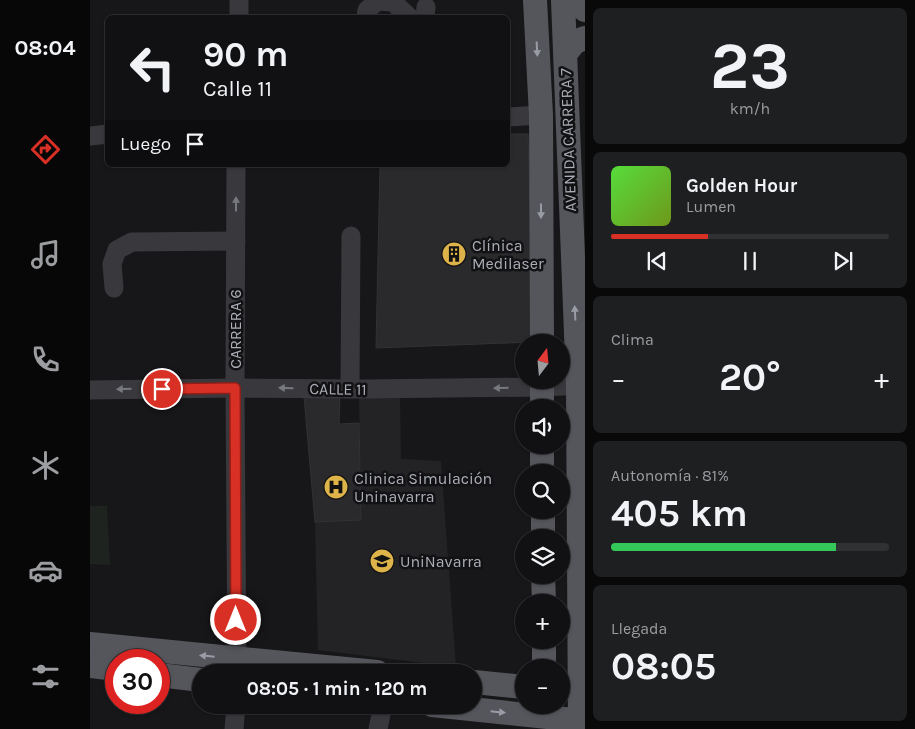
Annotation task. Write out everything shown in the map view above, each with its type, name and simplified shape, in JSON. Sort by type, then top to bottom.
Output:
[{"type":"main road","name":"AVENIDA CARRERA 7","points":[[535,0],[541,115],[542,334]]},
{"type":"main road","name":"AVENIDA CARRERA 7","points":[[563,0],[566,53],[566,115],[582,385],[575,690],[582,724]]},
{"type":"main road","points":[[578,0],[585,10]]},
{"type":"main road","points":[[566,53],[575,42],[585,38]]},
{"type":"main road","points":[[90,644],[223,664]]},
{"type":"main road","points":[[90,666],[105,668]]},
{"type":"main road","points":[[170,676],[192,679]]},
{"type":"main road","points":[[482,683],[515,686]]},
{"type":"main road","points":[[482,710],[546,717],[582,724]]},
{"type":"street","points":[[239,0],[239,15]]},
{"type":"street","points":[[366,15],[367,10],[378,1],[393,2],[420,14]]},
{"type":"street","points":[[510,117],[541,115]]},
{"type":"street","points":[[90,136],[105,134]]},
{"type":"street","name":"CARRERA 6","points":[[236,167],[236,664]]},
{"type":"street","points":[[350,389],[351,236]]},
{"type":"street","points":[[114,288],[112,264],[117,250],[132,242],[236,241]]},
{"type":"street","name":"CALLE 11","points":[[90,390],[235,388],[542,392],[582,385]]},
{"type":"street","points":[[234,729],[235,714]]},
{"type":"street","points":[[378,729],[381,714]]},
{"type":"shaded area","name":"UniNavarra","points":[[400,394],[401,459],[441,461],[456,664],[432,664],[318,650],[315,522],[361,520],[359,395]]},
{"type":"shaded area","points":[[90,506],[107,506],[110,565],[90,564]]},
{"type":"building","name":"Clínica Medilaser","points":[[510,134],[528,134],[533,334],[515,334],[515,343],[376,348],[380,167],[510,167]]},
{"type":"building","name":"Clinica Simulación Uninavarra","points":[[340,395],[339,424],[359,423],[361,520],[315,522],[304,397]]},
{"type":"place","name":"Clínica Medilaser","points":[[454,254]]},
{"type":"place","name":"Clinica Simulación Uninavarra","points":[[336,487]]},
{"type":"place","name":"UniNavarra","points":[[382,561]]},
{"type":"route","points":[[162,389],[235,388],[236,620]]}]
